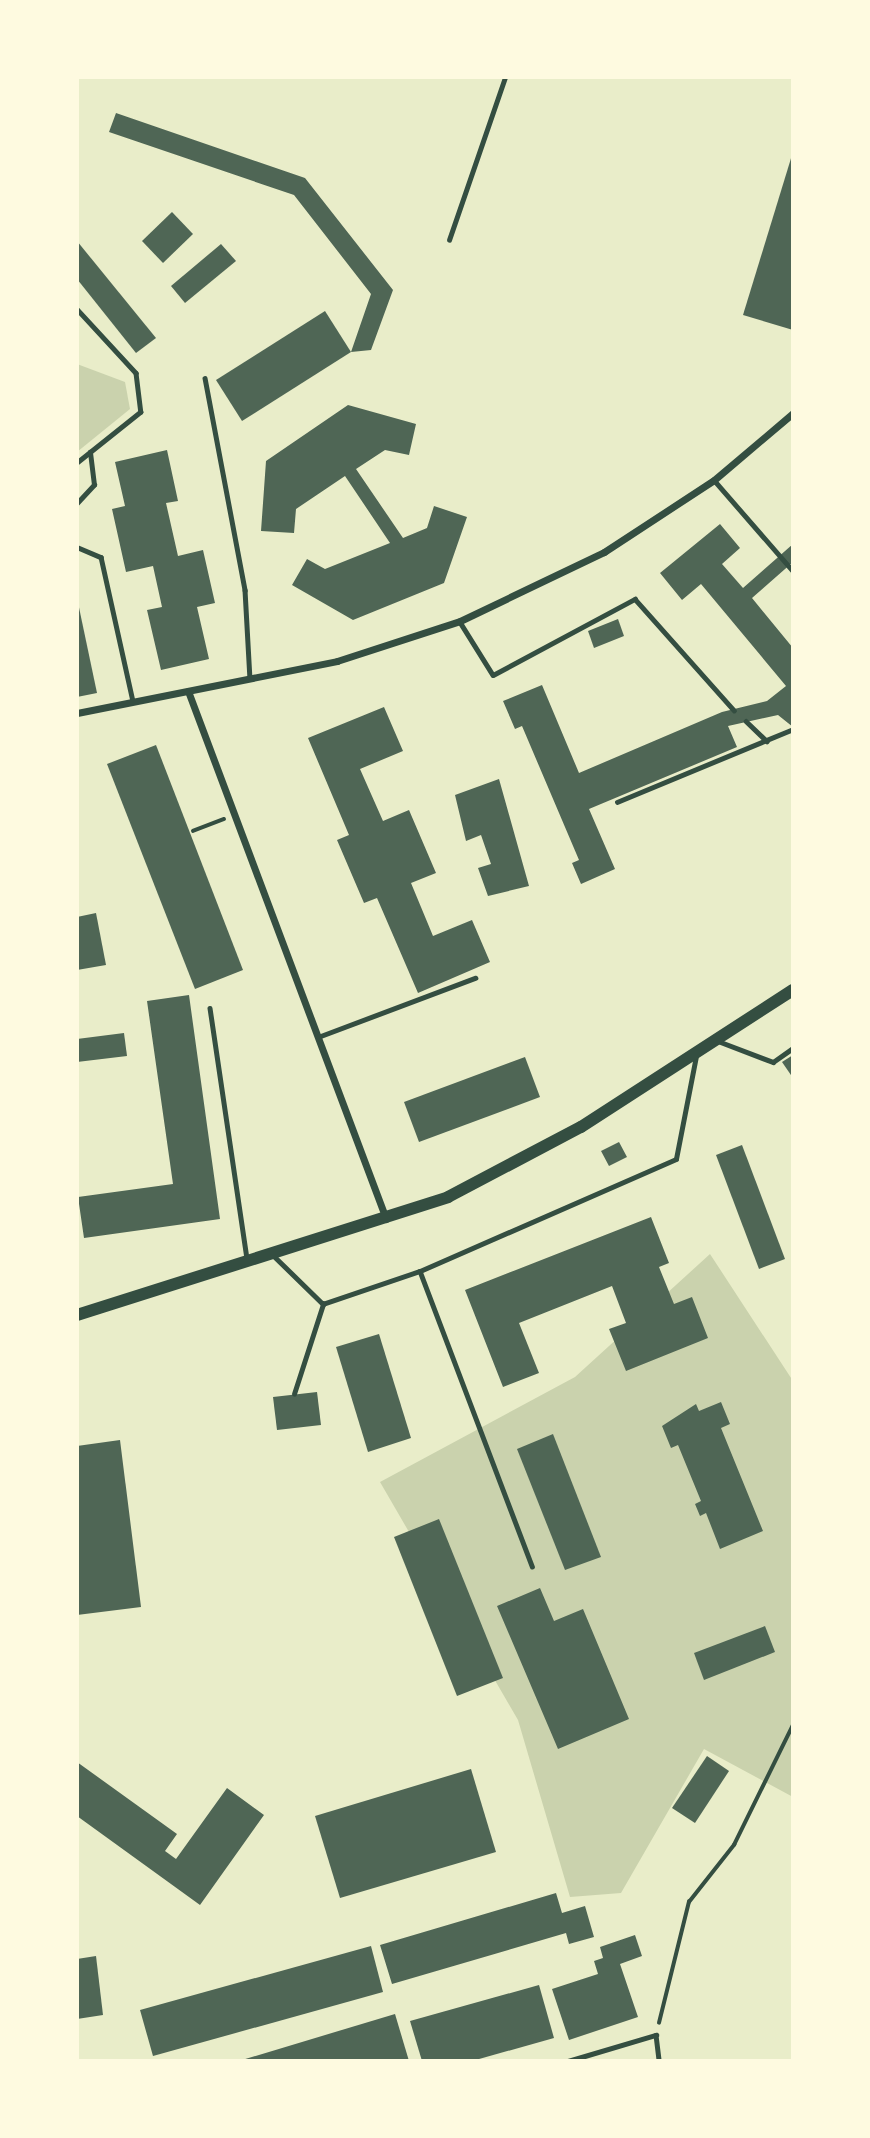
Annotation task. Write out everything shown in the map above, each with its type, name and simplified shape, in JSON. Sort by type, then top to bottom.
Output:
[{"type":"main road","points":[[77,1315],[274,1256],[386,1219],[526,1158],[793,990]]},
{"type":"street","points":[[77,713],[337,661],[460,621],[604,552],[714,480],[793,413]]},
{"type":"street","points":[[188,691],[386,1219]]},
{"type":"lane","points":[[449,240],[505,77]]},
{"type":"lane","points":[[77,309],[136,373],[141,412],[77,463]]},
{"type":"lane","points":[[205,378],[245,590],[250,679]]},
{"type":"lane","points":[[77,503],[94,485],[90,451]]},
{"type":"lane","points":[[714,480],[793,571]]},
{"type":"lane","points":[[77,547],[102,557],[133,701]]},
{"type":"lane","points":[[460,621],[493,675],[635,598],[682,659],[734,710]]},
{"type":"lane","points":[[746,722],[768,741]]},
{"type":"lane","points":[[617,802],[793,729]]},
{"type":"lane","points":[[317,1037],[475,978]]},
{"type":"lane","points":[[210,1008],[248,1264]]},
{"type":"lane","points":[[716,1040],[773,1062],[793,1048]]},
{"type":"lane","points":[[323,1304],[420,1271],[676,1159],[697,1052]]},
{"type":"lane","points":[[274,1256],[323,1304]]},
{"type":"lane","points":[[420,1271],[532,1566]]},
{"type":"lane","points":[[294,1394],[323,1304]]},
{"type":"lane","points":[[568,2061],[656,2035],[659,2061]]},
{"type":"path","points":[[193,831],[234,814]]},
{"type":"path","points":[[656,2035],[689,1902],[734,1845],[793,1725]]},
{"type":"green space","points":[[77,364],[125,382],[130,409],[77,452]]},
{"type":"green space","points":[[710,1254],[793,1381],[793,1797],[704,1749],[621,1893],[570,1897],[518,1720],[380,1482],[575,1377]]},
{"type":"building","points":[[116,113],[305,178],[393,290],[371,350],[351,352],[371,294],[294,195],[109,132]]},
{"type":"building","points":[[793,155],[793,330],[743,315]]},
{"type":"building","points":[[172,212],[193,234],[163,263],[142,241]]},
{"type":"building","points":[[77,241],[156,338],[136,353],[77,279]]},
{"type":"building","points":[[221,244],[236,261],[185,303],[171,286]]},
{"type":"building","points":[[325,311],[351,352],[242,421],[216,380]]},
{"type":"building","points":[[348,405],[416,424],[409,455],[385,450],[356,469],[403,538],[427,528],[434,506],[467,517],[444,583],[353,620],[292,585],[307,559],[325,569],[390,543],[345,476],[296,509],[294,533],[261,531],[266,461]]},
{"type":"building","points":[[167,450],[178,501],[166,503],[178,556],[203,550],[215,603],[197,607],[209,659],[161,670],[147,610],[162,607],[153,566],[126,572],[112,509],[125,506],[115,462]]},
{"type":"building","points":[[720,524],[740,548],[722,564],[743,588],[793,544],[793,562],[752,598],[793,648],[793,727],[778,715],[728,726],[737,747],[589,809],[615,869],[581,884],[572,863],[579,860],[522,726],[515,729],[503,701],[542,685],[579,773],[722,712],[767,701],[786,686],[701,584],[682,600],[660,573]]},
{"type":"building","points":[[77,598],[97,693],[77,697]]},
{"type":"building","points":[[618,619],[624,636],[594,648],[588,631]]},
{"type":"building","points":[[384,707],[403,751],[360,769],[383,821],[409,810],[436,873],[411,883],[433,936],[472,920],[490,962],[418,993],[377,898],[364,903],[337,840],[349,835],[308,738]]},
{"type":"building","points":[[156,745],[243,970],[195,989],[107,764]]},
{"type":"building","points":[[499,779],[529,886],[488,896],[478,868],[491,864],[481,835],[466,841],[455,795]]},
{"type":"building","points":[[96,913],[106,965],[77,970],[77,917]]},
{"type":"building","points":[[189,995],[220,1219],[84,1238],[78,1197],[173,1184],[147,1001]]},
{"type":"building","points":[[124,1033],[127,1056],[77,1062],[77,1039]]},
{"type":"building","points":[[793,1055],[793,1078],[782,1062]]},
{"type":"building","points":[[525,1057],[540,1097],[419,1142],[404,1102]]},
{"type":"building","points":[[619,1142],[627,1157],[609,1166],[601,1151]]},
{"type":"building","points":[[742,1145],[785,1259],[759,1269],[716,1155]]},
{"type":"building","points":[[651,1217],[669,1263],[659,1267],[674,1304],[692,1297],[708,1338],[626,1371],[609,1329],[626,1323],[612,1286],[519,1323],[539,1373],[503,1387],[465,1290]]},
{"type":"building","points":[[379,1334],[411,1438],[368,1452],[336,1347]]},
{"type":"building","points":[[317,1392],[321,1425],[277,1430],[273,1397]]},
{"type":"building","points":[[721,1402],[730,1424],[721,1428],[763,1531],[720,1549],[706,1513],[700,1516],[695,1504],[701,1501],[678,1445],[671,1448],[662,1426],[696,1404],[699,1411]]},
{"type":"building","points":[[553,1434],[601,1557],[565,1570],[517,1449]]},
{"type":"building","points":[[120,1440],[141,1607],[77,1615],[77,1446]]},
{"type":"building","points":[[439,1519],[503,1678],[457,1696],[394,1537]]},
{"type":"building","points":[[540,1588],[554,1621],[583,1609],[629,1719],[558,1749],[497,1606]]},
{"type":"building","points":[[765,1626],[775,1652],[704,1680],[694,1653]]},
{"type":"building","points":[[707,1756],[729,1771],[695,1823],[672,1808]]},
{"type":"building","points":[[77,1762],[177,1834],[165,1851],[176,1859],[227,1788],[264,1815],[200,1905],[77,1816]]},
{"type":"building","points":[[471,1769],[496,1852],[340,1898],[315,1816]]},
{"type":"building","points":[[556,1893],[562,1913],[585,1906],[594,1937],[569,1944],[566,1933],[392,1984],[380,1945]]},
{"type":"building","points":[[635,1935],[642,1956],[620,1964],[638,2017],[569,2040],[552,1989],[598,1974],[594,1961],[603,1958],[600,1947]]},
{"type":"building","points":[[371,1946],[383,1992],[153,2056],[140,2010]]},
{"type":"building","points":[[96,1956],[103,2015],[77,2019],[77,1959]]},
{"type":"building","points":[[539,1985],[554,2038],[472,2061],[422,2061],[410,2021]]},
{"type":"building","points":[[395,2014],[409,2061],[242,2061],[242,2060]]}]
